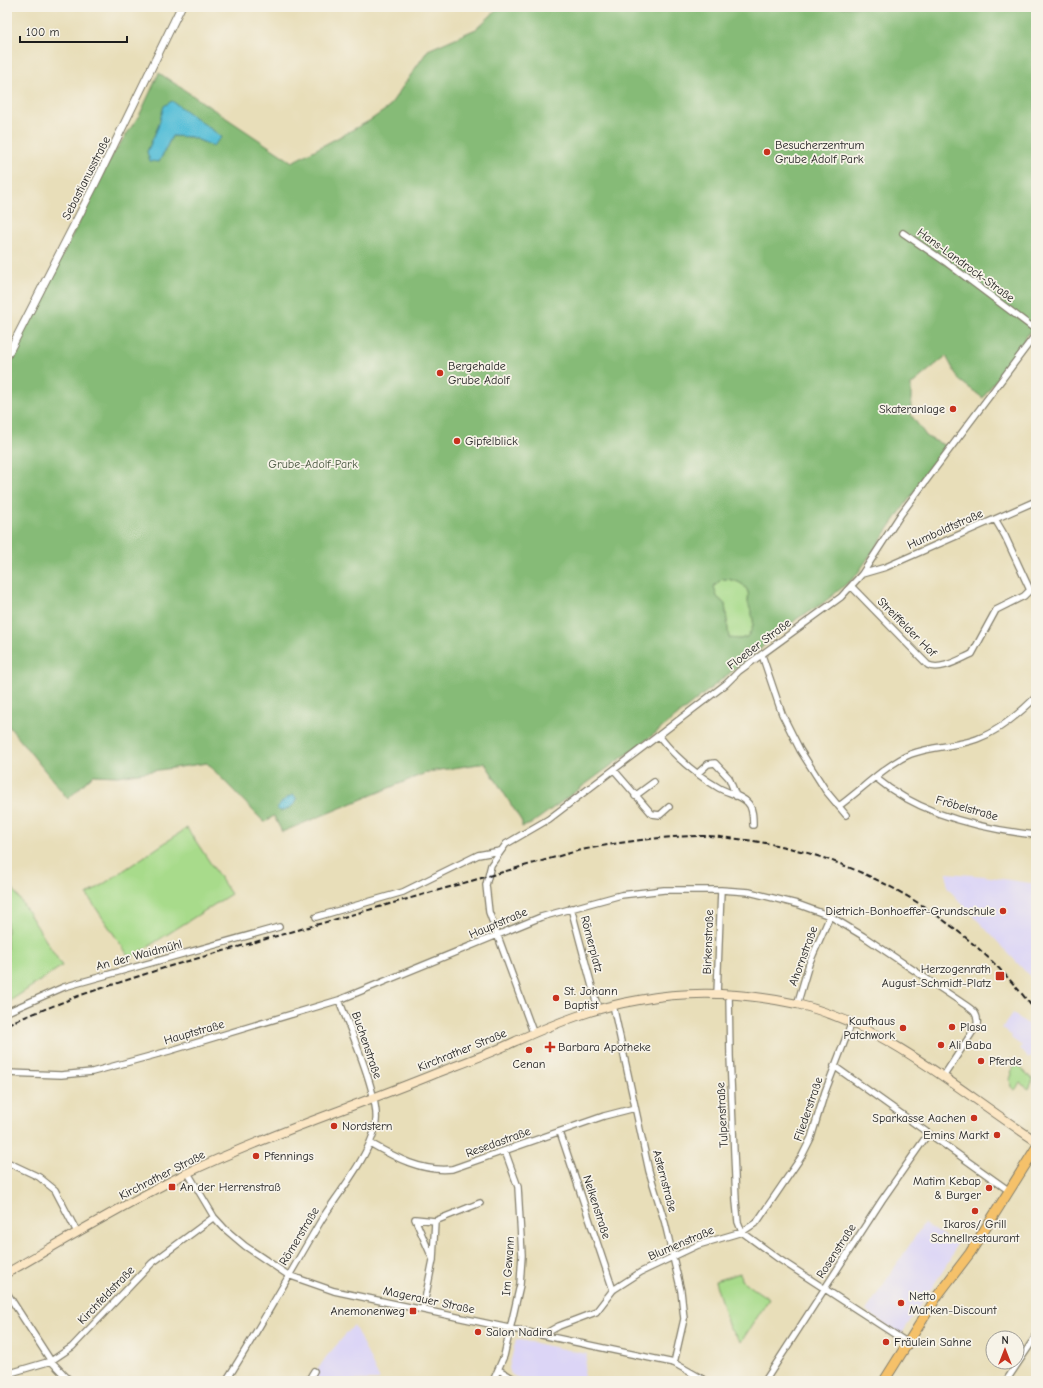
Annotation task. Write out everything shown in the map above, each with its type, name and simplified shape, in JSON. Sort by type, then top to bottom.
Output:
[{"type":"main road","name":"Kirchrather Straße","points":[[7,1273],[77,1232],[188,1173],[246,1148],[374,1099],[518,1040],[533,1032],[613,1005],[675,995],[729,995],[797,1005],[852,1022],[903,1050],[1036,1141]]},
{"type":"main road","points":[[884,1381],[954,1272],[970,1253],[1005,1199],[1008,1190],[1036,1148]]},
{"type":"street","name":"Sebastianusstraße","points":[[7,356],[94,186],[181,7]]},
{"type":"street","name":"Hans-Landrock-Straße","points":[[903,233],[947,263],[1036,330]]},
{"type":"street","name":"Floeßer Straße","points":[[497,936],[489,912],[486,885],[491,864],[500,851],[514,838],[549,819],[659,736],[762,655],[841,597],[852,587],[906,507],[1036,334]]},
{"type":"street","name":"Humboldtstraße","points":[[862,574],[886,567],[1036,501]]},
{"type":"street","name":"Streiffelder Hof","points":[[852,587],[928,665],[932,667],[939,666],[972,654],[996,610],[1024,596],[1030,590],[1005,536],[995,519]]},
{"type":"street","points":[[762,655],[785,721],[815,775],[846,815]]},
{"type":"street","points":[[839,806],[909,755],[926,749],[976,739],[998,729],[1025,708],[1036,697]]},
{"type":"street","points":[[659,736],[678,760],[722,790],[747,802],[750,806],[753,825]]},
{"type":"street","points":[[697,774],[708,764],[715,764],[729,778],[736,796]]},
{"type":"street","points":[[614,770],[635,796],[656,816],[660,815],[669,807]]},
{"type":"street","name":"Fröbelstraße","points":[[876,778],[902,796],[941,814],[1016,833],[1036,835]]},
{"type":"street","points":[[635,796],[654,782]]},
{"type":"street","points":[[316,917],[404,892],[478,855],[500,851]]},
{"type":"street","name":"Hauptstraße","points":[[7,1073],[61,1075],[92,1072],[176,1049],[339,1000],[541,917],[571,908],[621,895],[664,890],[721,890],[750,892],[797,904],[830,916],[863,936],[975,1011],[978,1018],[977,1025],[943,1077]]},
{"type":"street","name":"Birkenstraße","points":[[717,995],[721,890]]},
{"type":"street","name":"Römerplatz","points":[[571,908],[598,1009]]},
{"type":"street","name":"Ahornstraße","points":[[797,1005],[809,964],[830,916]]},
{"type":"street","name":"An der Waidmühl","points":[[7,1012],[64,987],[279,927]]},
{"type":"street","points":[[497,936],[533,1032]]},
{"type":"street","name":"Tulpenstraße","points":[[729,995],[736,1201],[738,1222],[742,1232]]},
{"type":"street","name":"Buchenstraße","points":[[339,1000],[374,1099]]},
{"type":"street","name":"Asternstraße","points":[[613,1005],[634,1108],[681,1291],[684,1320],[674,1363]]},
{"type":"street","name":"Fliederstraße","points":[[742,1232],[757,1222],[802,1156],[811,1138],[834,1066],[852,1022]]},
{"type":"street","points":[[834,1066],[1008,1190]]},
{"type":"street","name":"Römerstraße","points":[[226,1381],[288,1275],[370,1143],[377,1120],[374,1099]]},
{"type":"street","name":"Resedastraße","points":[[370,1143],[396,1158],[439,1170],[464,1166],[634,1108]]},
{"type":"street","name":"Nelkenstraße","points":[[560,1132],[613,1290]]},
{"type":"street","name":"Rosenstraße","points":[[765,1381],[882,1200],[928,1134]]},
{"type":"street","name":"Im Gewann","points":[[493,1381],[504,1356],[520,1285],[522,1255],[518,1187],[505,1151]]},
{"type":"street","points":[[7,1162],[39,1177],[55,1190],[77,1232]]},
{"type":"street","name":"Magerauer Straße","points":[[188,1173],[214,1217],[225,1229],[245,1246],[288,1275],[334,1291],[674,1363],[706,1381]]},
{"type":"street","points":[[433,1260],[415,1219],[435,1221],[480,1203]]},
{"type":"street","name":"Kirchfeldstraße","points":[[7,1374],[51,1361],[72,1347],[152,1263],[214,1217]]},
{"type":"street","points":[[423,1309],[433,1260],[435,1221]]},
{"type":"street","points":[[742,1232],[760,1246],[824,1289],[908,1343]]},
{"type":"street","name":"Blumenstraße","points":[[548,1336],[550,1331],[559,1326],[596,1312],[613,1290],[641,1272],[698,1245],[742,1232]]},
{"type":"street","points":[[7,1292],[51,1361],[70,1381]]},
{"type":"street","points":[[1006,1381],[1036,1336]]},
{"type":"street","points":[[499,1370],[517,1381]]},
{"type":"street","points":[[308,1381],[314,1371]]},
{"type":"shaded area","name":"Dietrich-Bonhoeffer-Grundschule","points":[[947,873],[984,876],[1036,884],[1036,983],[952,893],[947,886]]},
{"type":"shaded area","points":[[1013,1013],[1029,1025],[1036,1033],[1036,1063],[1031,1056],[1028,1058],[1020,1048],[1022,1046],[1011,1038],[1012,1036],[1002,1028]]},
{"type":"shaded area","points":[[924,1223],[956,1244],[952,1257],[901,1335],[866,1311]]},
{"type":"shaded area","points":[[354,1325],[380,1380],[310,1381],[326,1357]]},
{"type":"shaded area","points":[[516,1339],[587,1354],[583,1381],[523,1381],[511,1374],[509,1368]]},
{"type":"green space","name":"Grube-Adolf-Park","points":[[500,7],[1036,7],[1036,323],[983,398],[959,380],[946,356],[911,385],[911,415],[927,437],[946,446],[855,577],[822,604],[798,618],[653,735],[531,824],[522,827],[522,822],[485,763],[428,772],[282,832],[274,816],[264,822],[207,763],[118,776],[93,775],[68,799],[7,724],[7,360],[62,256],[112,156],[140,114],[159,73],[292,162],[369,121],[388,108],[428,50],[476,29]],"holes":[[[158,127],[222,137],[213,146],[191,137],[172,136],[159,162],[147,152]],[[722,579],[729,579],[740,583],[744,585],[748,592],[748,602],[753,623],[747,637],[740,639],[729,638],[725,604],[717,597],[714,586]]]},
{"type":"green space","points":[[721,579],[729,579],[740,583],[744,585],[748,592],[748,602],[753,623],[747,637],[740,639],[729,639],[725,604],[717,597],[714,587]]},
{"type":"green space","points":[[187,828],[231,894],[130,958],[87,895]]},
{"type":"green space","points":[[7,879],[62,966],[7,1003]]},
{"type":"green space","points":[[1016,1063],[1033,1080],[1029,1089],[1020,1083],[1015,1090],[1011,1087],[1010,1079],[1012,1074],[1010,1072]]},
{"type":"green space","points":[[740,1273],[741,1280],[769,1299],[741,1342],[729,1328],[715,1281]]},
{"type":"water","points":[[172,101],[222,137],[213,146],[191,137],[172,136],[159,162],[150,161],[147,152],[158,127],[164,106]]},
{"type":"water","points":[[294,795],[297,799],[293,805],[281,811],[278,810],[277,808],[283,802]]},
{"type":"railway","points":[[7,1024],[81,995],[167,967],[577,851],[640,840],[705,836],[738,839],[782,846],[824,858],[865,874],[905,895],[942,919],[976,947],[1008,978],[1036,1012]]},
{"type":"place","name":"Besucherzentrum Grube Adolf Park","points":[[767,152]]},
{"type":"place","name":"Bergehalde Grube Adolf","points":[[440,373]]},
{"type":"place","name":"Skateranlage","points":[[953,409]]},
{"type":"place","name":"Gipfelblick","points":[[457,441]]},
{"type":"place","name":"Dietrich-Bonhoeffer-Grundschule","points":[[1003,911]]},
{"type":"place","name":"Herzogenrath August-Schmidt-Platz","points":[[1000,976]]},
{"type":"place","name":"St. Johann Baptist","points":[[556,998]]},
{"type":"place","name":"Plasa","points":[[952,1027]]},
{"type":"place","name":"Kaufhaus Patchwork","points":[[903,1028]]},
{"type":"place","name":"Ali Baba","points":[[941,1045]]},
{"type":"place","name":"Barbara Apotheke","points":[[550,1047]]},
{"type":"place","name":"Cenan","points":[[529,1050]]},
{"type":"place","name":"Pferde","points":[[981,1061]]},
{"type":"place","name":"Sparkasse Aachen","points":[[974,1118]]},
{"type":"place","name":"Nordstern","points":[[334,1126]]},
{"type":"place","name":"Emins Markt","points":[[997,1135]]},
{"type":"place","name":"Pfennings","points":[[256,1156]]},
{"type":"place","name":"An der Herrenstraß","points":[[172,1187]]},
{"type":"place","name":"Matim Kebap & Burger","points":[[989,1188]]},
{"type":"place","name":"Ikaros/ Grill Schnellrestaurant","points":[[975,1211]]},
{"type":"place","name":"Netto Marken-Discount","points":[[901,1303]]},
{"type":"place","name":"Anemonenweg","points":[[413,1311]]},
{"type":"place","name":"Salon Nadira","points":[[478,1332]]},
{"type":"place","name":"Fräulein Sahne","points":[[886,1342]]}]
